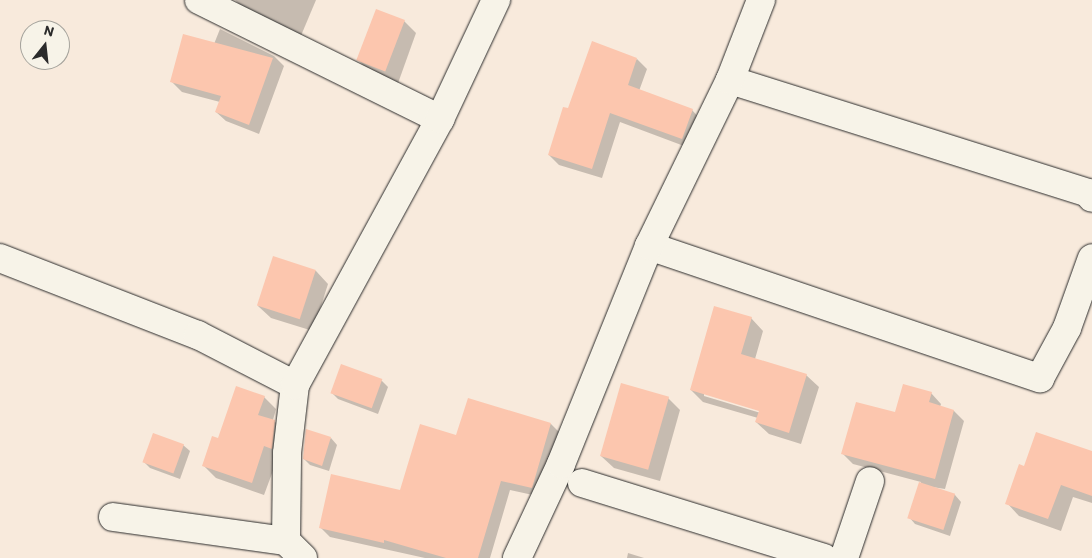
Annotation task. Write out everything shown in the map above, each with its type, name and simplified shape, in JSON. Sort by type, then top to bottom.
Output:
[{"type":"street","points":[[199,0],[440,119]]},
{"type":"street","points":[[113,516],[295,550],[287,453],[295,386],[440,119],[496,0]]},
{"type":"street","points":[[517,558],[561,464],[649,246],[730,80],[761,0]]},
{"type":"street","points":[[730,80],[1088,193],[1092,198]]},
{"type":"street","points":[[649,246],[1040,378],[1085,298],[1092,258]]},
{"type":"street","points":[[0,258],[198,335],[295,386]]},
{"type":"street","points":[[844,558],[870,481]]},
{"type":"street","points":[[582,482],[824,558]]},
{"type":"building","points":[[376,9],[405,20],[385,71],[356,60]]},
{"type":"building","points":[[183,34],[273,58],[249,125],[215,112],[221,96],[170,82]]},
{"type":"building","points":[[592,41],[637,58],[628,85],[693,109],[682,139],[610,113],[592,169],[548,155],[563,107],[568,108]]},
{"type":"building","points":[[273,256],[316,270],[300,319],[257,305]]},
{"type":"building","points":[[714,306],[752,317],[741,354],[807,374],[789,433],[755,422],[759,411],[690,390]]},
{"type":"building","points":[[341,364],[382,379],[372,408],[330,393]]},
{"type":"building","points":[[621,383],[669,397],[648,470],[600,456]]},
{"type":"building","points":[[903,384],[932,392],[929,402],[954,410],[935,479],[841,454],[856,402],[895,412]]},
{"type":"building","points":[[236,386],[265,396],[258,415],[275,420],[272,449],[264,446],[252,483],[202,466],[212,436],[218,438]]},
{"type":"building","points":[[468,398],[551,423],[532,488],[501,481],[478,558],[446,558],[384,540],[384,543],[319,528],[331,474],[400,490],[420,424],[456,435]]},
{"type":"building","points":[[306,429],[331,437],[322,466],[303,459]]},
{"type":"building","points":[[1036,432],[1092,451],[1092,496],[1061,485],[1048,519],[1005,504],[1019,464],[1024,466]]},
{"type":"building","points":[[153,433],[184,444],[173,473],[142,462]]},
{"type":"building","points":[[919,482],[955,494],[943,530],[907,518]]}]
